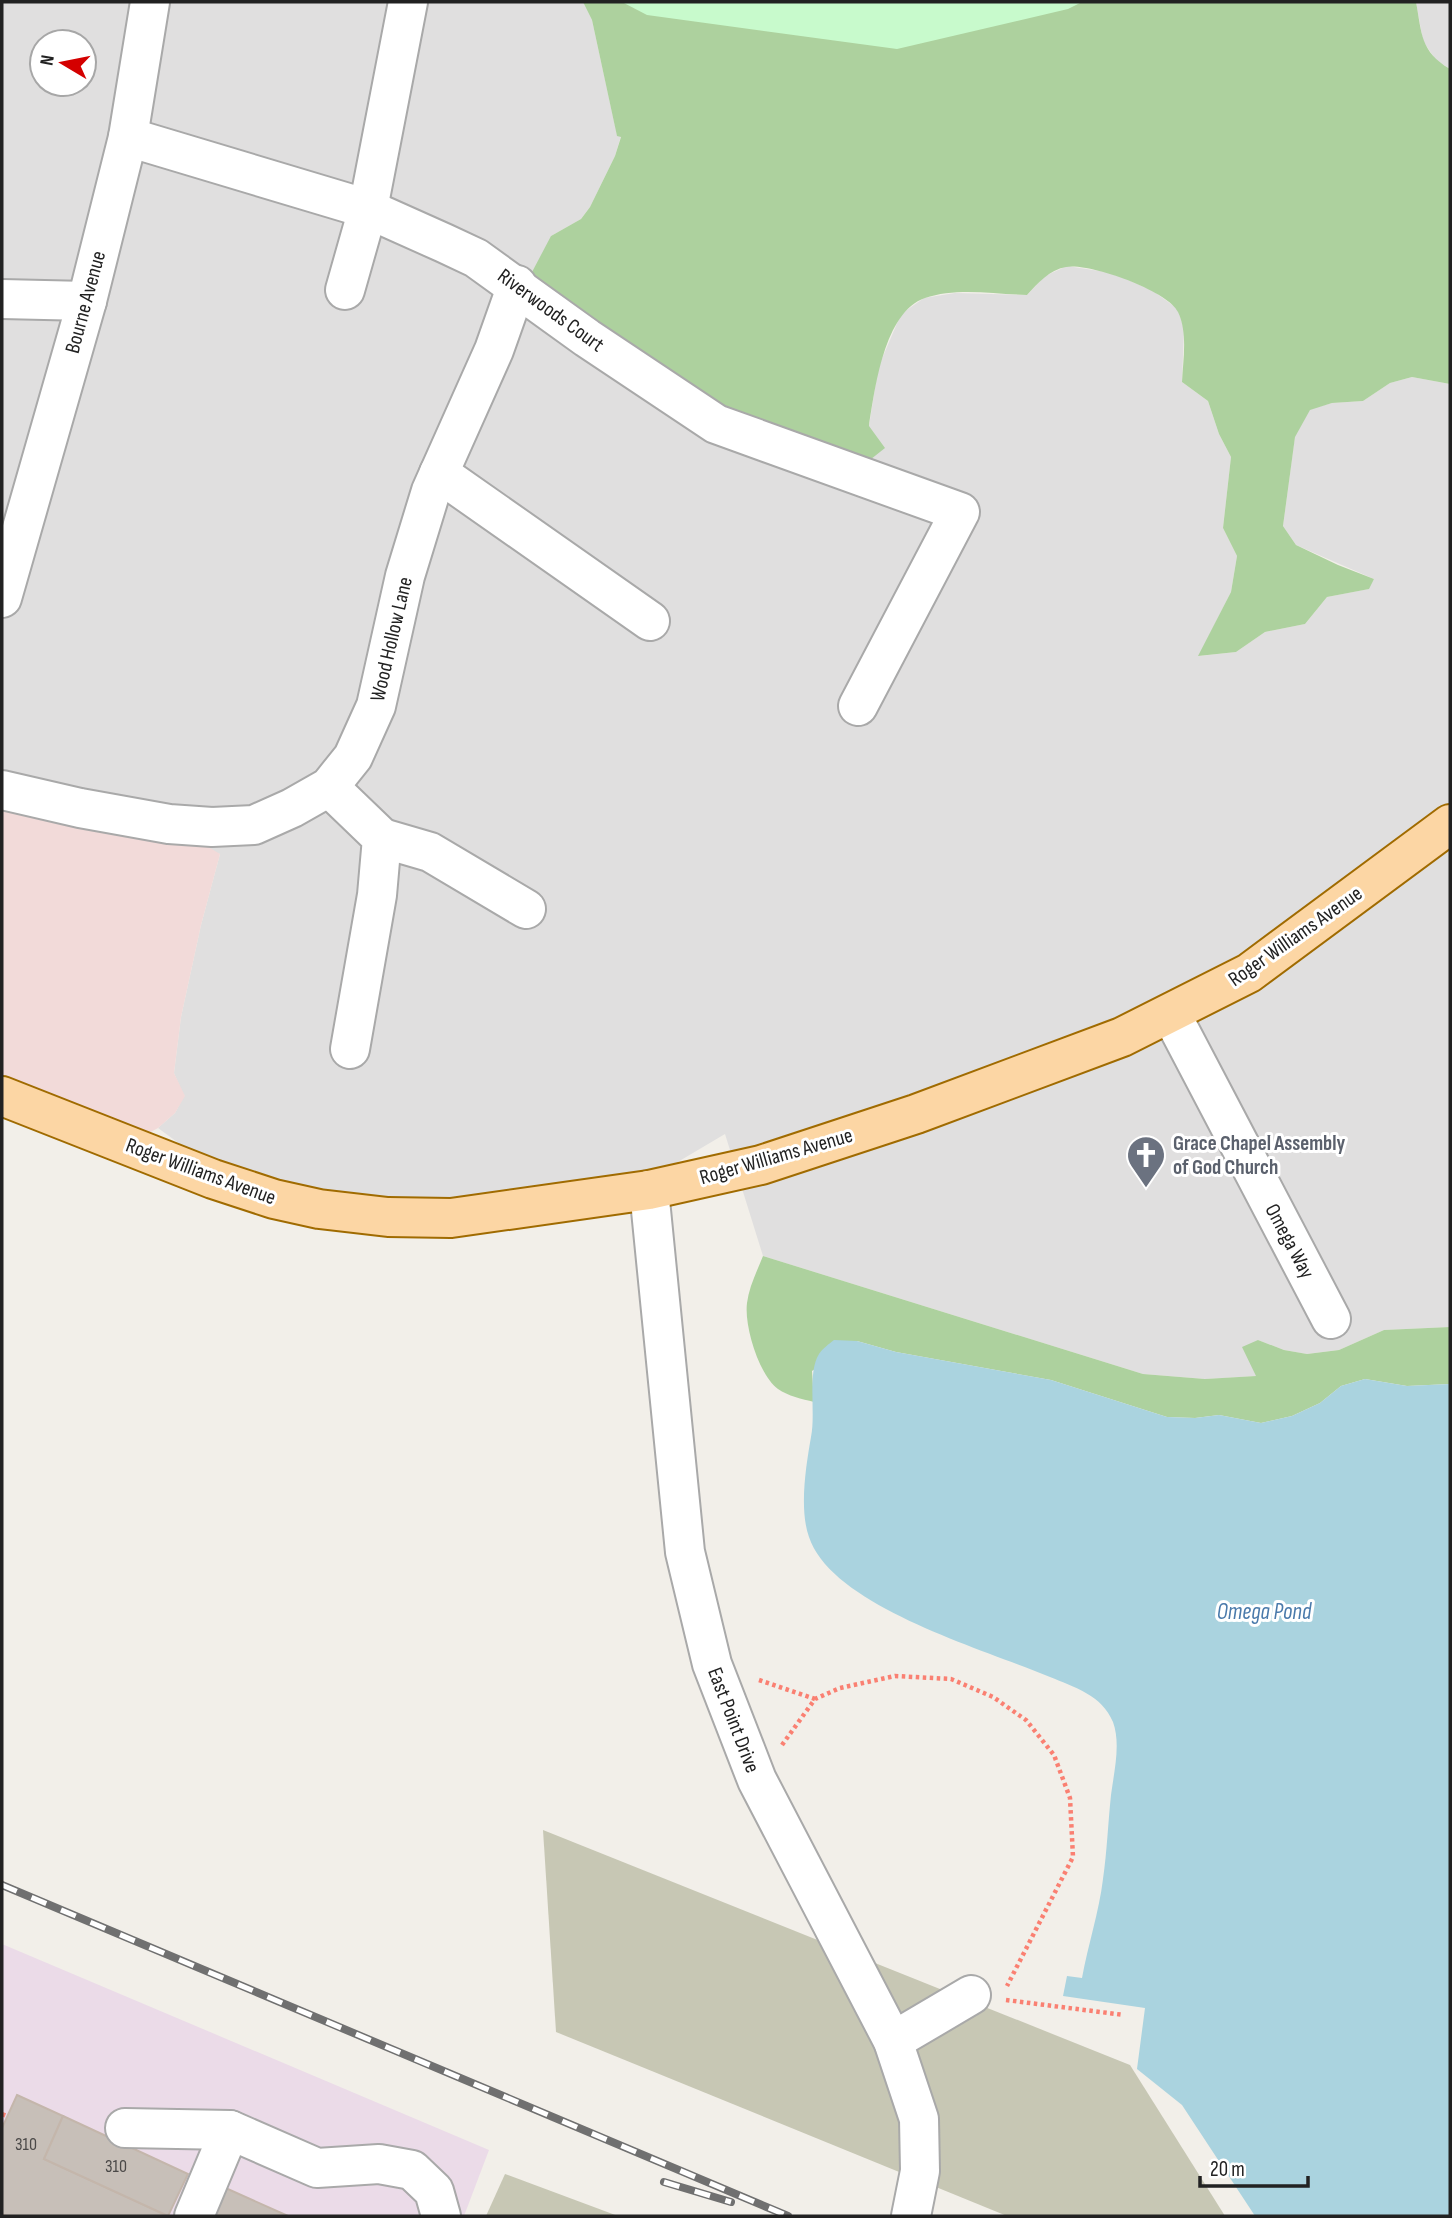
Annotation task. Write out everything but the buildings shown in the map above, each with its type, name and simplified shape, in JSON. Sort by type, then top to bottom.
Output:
[{"type":"main road","name":"Roger Williams Avenue","points":[[2,1096],[213,1179],[274,1199],[320,1209],[388,1217],[451,1217],[649,1190],[761,1165],[890,1122],[1122,1037],[1249,973],[1450,824]]},
{"type":"street","name":"Bourne Avenue","points":[[4,582],[87,301],[128,137],[150,2]]},
{"type":"street","points":[[345,290],[368,209],[408,2]]},
{"type":"street","name":"Riverwoods Court","points":[[128,137],[368,209],[476,258],[587,338],[716,424],[960,512],[859,706]]},
{"type":"street","name":"Wood Hollow Lane","points":[[2,790],[169,824],[212,827],[254,825],[329,787],[353,757],[376,706],[405,576],[431,491],[494,350],[517,285]]},
{"type":"street","points":[[2,299],[87,301]]},
{"type":"street","points":[[439,473],[650,621]]},
{"type":"street","points":[[329,787],[382,838],[430,852],[526,909]]},
{"type":"street","points":[[350,1049],[377,895],[382,838]]},
{"type":"street","name":"Omega Way","points":[[1171,1014],[1331,1319]]},
{"type":"street","name":"East Point Drive","points":[[649,1190],[685,1552],[712,1664],[757,1780],[893,2040],[919,2119],[920,2171],[911,2216]]},
{"type":"street","points":[[893,2040],[985,1997]]},
{"type":"street","points":[[125,2128],[230,2130],[317,2168],[379,2164],[412,2170],[435,2191],[441,2216]]},
{"type":"street","points":[[194,2216],[230,2130]]},
{"type":"path","points":[[789,1736],[815,1699],[840,1688],[895,1676],[951,1679],[993,1697],[1026,1720],[1054,1755],[1070,1798],[1073,1857],[985,1997],[1124,2015]]},
{"type":"path","points":[[771,1684],[815,1699]]},
{"type":"shaded area","points":[[2,2],[583,2],[592,20],[617,135],[621,136],[615,156],[590,207],[581,219],[551,236],[869,426],[878,368],[901,314],[924,298],[955,293],[1027,295],[1045,276],[1067,266],[1113,273],[1153,291],[1178,309],[1184,330],[1182,382],[1208,401],[1219,434],[1231,457],[1223,528],[1237,556],[1231,592],[1199,656],[1236,652],[1265,632],[1305,624],[1327,597],[1368,589],[1374,579],[1296,545],[1283,526],[1295,436],[1310,409],[1332,403],[1363,401],[1390,383],[1412,377],[1450,384],[1450,1327],[1384,1330],[1339,1350],[1307,1354],[1284,1350],[1258,1340],[1257,1376],[1205,1379],[1143,1374],[763,1256],[725,1134],[627,1192],[438,1211],[304,1191],[210,1166],[158,1128],[175,1113],[184,1096],[174,1073],[181,1017],[220,854],[2,773]]},
{"type":"shaded area","points":[[1416,2],[1450,2],[1450,69],[1436,60],[1423,41]]},
{"type":"shaded area","points":[[2,773],[187,834],[220,854],[181,1017],[174,1073],[185,1096],[175,1113],[145,1135],[2,1089]]},
{"type":"shaded area","points":[[543,1830],[1130,2065],[1225,2216],[1007,2216],[556,2032]]},
{"type":"shaded area","points":[[2,1944],[489,2150],[464,2216],[2,2216]]},
{"type":"shaded area","points":[[505,2174],[618,2216],[486,2216]]},
{"type":"green space","points":[[583,2],[1416,2],[1424,41],[1433,55],[1450,69],[1450,384],[1412,377],[1390,383],[1363,401],[1332,403],[1310,410],[1295,437],[1283,526],[1296,545],[1374,579],[1369,589],[1327,597],[1305,624],[1265,632],[1236,652],[1198,656],[1231,592],[1237,556],[1223,528],[1231,457],[1219,434],[1208,401],[1182,382],[1184,338],[1178,312],[1160,295],[1127,280],[1092,269],[1066,267],[1049,274],[1027,295],[950,293],[925,298],[911,306],[891,335],[875,392],[869,426],[885,448],[861,467],[756,439],[531,274],[551,236],[581,219],[590,207],[615,156],[621,137],[617,136],[592,20]]},
{"type":"green space","points":[[622,2],[1082,2],[1068,9],[897,49],[647,15]]},
{"type":"green space","points":[[763,1256],[1143,1374],[1205,1379],[1256,1376],[1242,1347],[1258,1340],[1284,1350],[1307,1354],[1339,1350],[1384,1330],[1450,1327],[1450,1384],[1407,1386],[1365,1379],[1341,1386],[1320,1403],[1292,1416],[1261,1423],[1219,1415],[1167,1417],[1051,1380],[896,1352],[857,1341],[812,1371],[814,1402],[778,1389],[765,1373],[754,1349],[748,1324],[747,1303]]},
{"type":"water","name":"Omega Pond","points":[[834,1340],[857,1341],[896,1352],[1051,1380],[1167,1417],[1219,1415],[1261,1423],[1292,1416],[1320,1403],[1341,1386],[1365,1379],[1407,1386],[1450,1384],[1450,2216],[1255,2216],[1182,2105],[1137,2069],[1145,2008],[1063,1996],[1067,1976],[1082,1978],[1101,1891],[1116,1758],[1113,1722],[1102,1705],[1086,1693],[914,1623],[848,1585],[823,1562],[806,1526],[804,1487],[812,1427],[815,1362],[824,1348]]},
{"type":"railway","points":[[2,1885],[788,2216]]},
{"type":"railway","points":[[664,2182],[731,2202]]},
{"type":"place","name":"Grace Chapel Assembly of God Church","points":[[1146,1189]]}]
